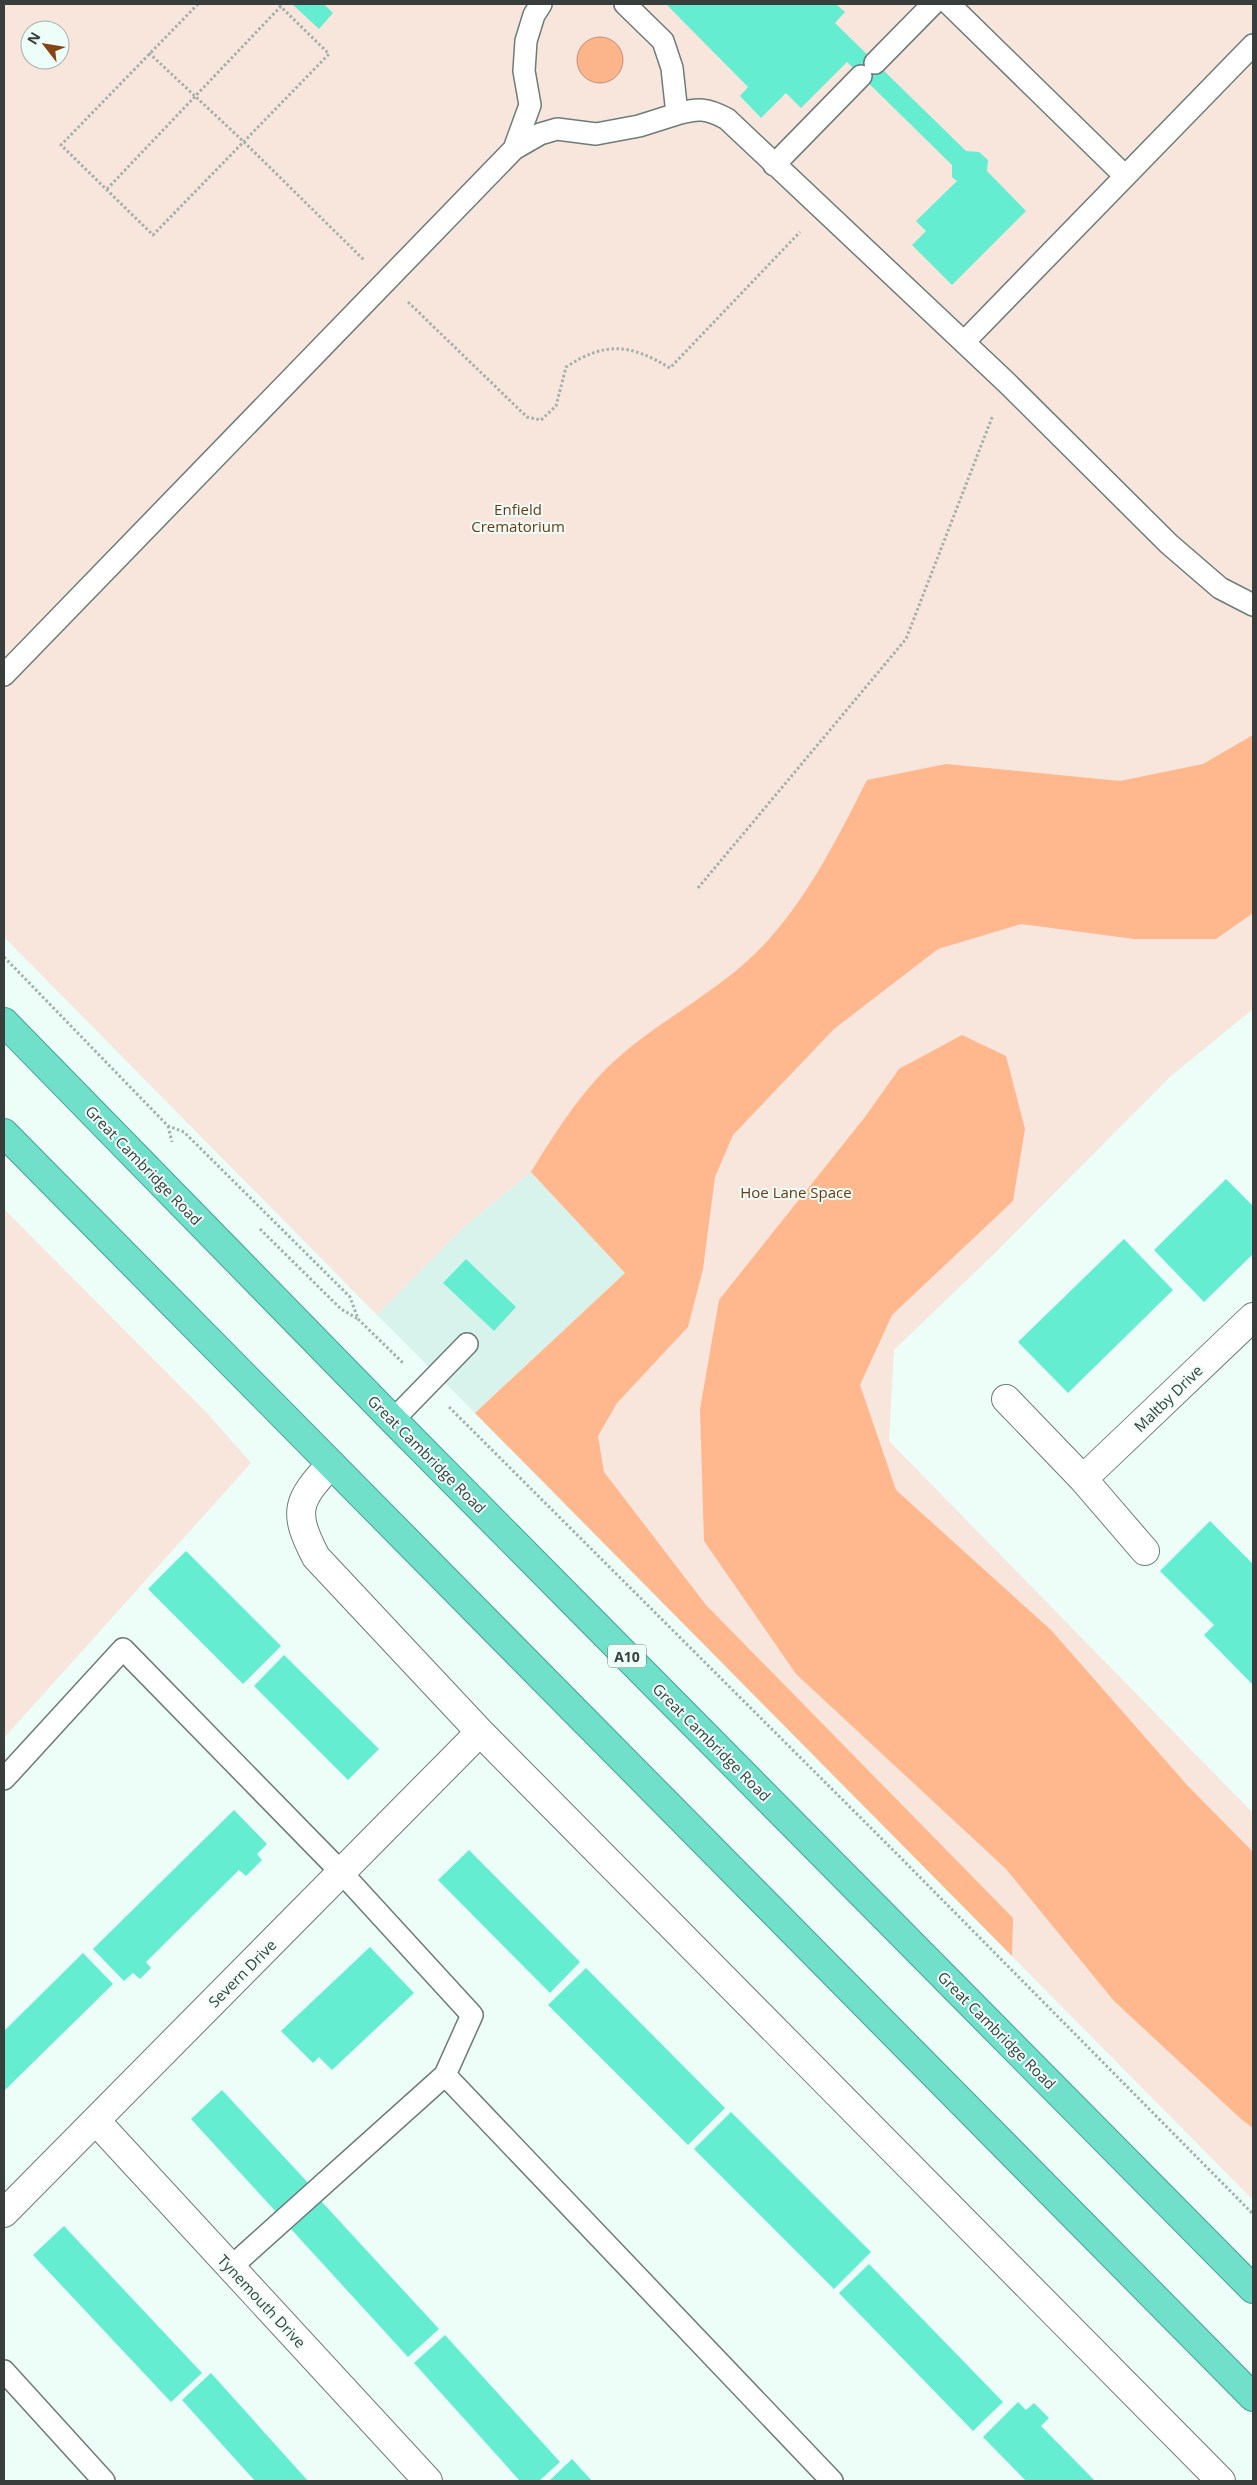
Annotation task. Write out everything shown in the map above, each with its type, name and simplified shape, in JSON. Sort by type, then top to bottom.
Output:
[{"type":"highway","name":"Great Cambridge Road","points":[[4,1022],[393,1420],[1253,2289]]},
{"type":"highway","points":[[4,1134],[1253,2398]]},
{"type":"street","name":"Maltby Drive","points":[[1083,1479],[1253,1317]]},
{"type":"street","points":[[1006,1399],[1083,1479],[1145,1551]]},
{"type":"street","points":[[331,1464],[310,1487],[302,1504],[302,1530],[316,1556],[480,1732],[1221,2481]]},
{"type":"street","name":"Severn Drive","points":[[4,2213],[480,1732]]},
{"type":"street","name":"Tynemouth Drive","points":[[96,2121],[428,2481]]},
{"type":"lane","points":[[514,149],[530,105],[524,71],[526,41],[534,15],[542,4]]},
{"type":"lane","points":[[625,4],[663,41],[672,68],[677,114]]},
{"type":"lane","points":[[774,165],[933,4]]},
{"type":"lane","points":[[949,4],[1125,176]]},
{"type":"lane","points":[[964,342],[1253,44]]},
{"type":"lane","points":[[4,675],[514,149],[540,134],[557,129],[596,134],[639,126],[695,109],[712,111],[727,119],[1006,382],[1169,544],[1220,588],[1253,605]]},
{"type":"lane","points":[[393,1420],[467,1344]]},
{"type":"lane","points":[[4,1779],[123,1649],[341,1872],[472,2015],[445,2075],[231,2267]]},
{"type":"lane","points":[[445,2075],[832,2481]]},
{"type":"lane","points":[[4,2371],[104,2481]]},
{"type":"path","points":[[107,189],[280,5],[329,54],[153,234],[61,145],[198,4]]},
{"type":"path","points":[[149,54],[243,141],[527,417],[541,420],[556,406],[566,367],[587,354],[612,348],[629,349],[654,358],[670,368],[822,210]]},
{"type":"path","points":[[698,888],[906,639],[1006,382]]},
{"type":"path","points":[[4,956],[168,1126],[184,1132],[350,1298],[358,1319]]},
{"type":"path","points":[[264,1234],[341,1309],[358,1319],[408,1367]]},
{"type":"path","points":[[443,1401],[894,1851],[1253,2214]]},
{"type":"shaded area","points":[[600,37],[613,41],[619,47],[623,60],[619,73],[613,79],[600,83],[587,79],[581,73],[577,60],[581,47],[587,41]]},
{"type":"shaded area","points":[[1253,735],[1253,913],[1216,939],[1134,939],[1021,924],[938,949],[834,1029],[733,1135],[715,1177],[703,1269],[688,1327],[617,1403],[598,1436],[604,1472],[706,1605],[1013,1918],[1012,1956],[475,1413],[625,1273],[531,1172],[539,1158],[576,1105],[607,1068],[647,1034],[732,974],[770,938],[799,902],[835,842],[867,780],[946,764],[1120,781],[1203,764]]},
{"type":"shaded area","points":[[962,1035],[1006,1056],[1025,1129],[1013,1201],[892,1315],[860,1385],[896,1490],[1051,1630],[1187,1785],[1253,1852],[1253,2128],[1114,2001],[1006,1869],[796,1674],[704,1541],[700,1409],[719,1300],[865,1117],[899,1069]]},
{"type":"shaded area","points":[[531,1172],[625,1273],[475,1413],[377,1315],[465,1226]]},
{"type":"green space","name":"Enfield Crematorium","points":[[4,4],[1253,4],[1253,1009],[1171,1076],[991,1257],[894,1350],[889,1441],[1253,1813],[1253,2200],[475,1413],[625,1273],[531,1172],[465,1226],[377,1315],[4,937]]},
{"type":"green space","points":[[4,1209],[207,1413],[251,1463],[4,1738]]},
{"type":"building","points":[[292,4],[324,4],[333,13],[319,29]]},
{"type":"building","points":[[666,4],[836,4],[845,12],[835,23],[966,151],[979,152],[988,160],[987,171],[1026,211],[952,285],[912,245],[926,231],[916,221],[957,181],[952,177],[952,165],[847,62],[801,108],[786,93],[761,118],[740,96],[748,87]]},
{"type":"building","points":[[1226,1179],[1253,1206],[1253,1254],[1204,1302],[1154,1250]]},
{"type":"building","points":[[1124,1239],[1173,1290],[1068,1393],[1018,1342]]},
{"type":"building","points":[[466,1259],[516,1307],[494,1331],[443,1283]]},
{"type":"building","points":[[1210,1521],[1253,1564],[1253,1685],[1204,1635],[1214,1625],[1160,1571]]},
{"type":"building","points":[[186,1551],[281,1646],[243,1684],[148,1589]]},
{"type":"building","points":[[284,1655],[379,1749],[348,1780],[254,1686]]},
{"type":"building","points":[[234,1810],[267,1844],[257,1854],[262,1860],[246,1876],[239,1870],[146,1962],[151,1968],[140,1979],[133,1973],[124,1981],[93,1949]]},
{"type":"building","points":[[469,1850],[580,1962],[550,1993],[438,1880]]},
{"type":"building","points":[[370,1947],[414,1993],[332,2070],[319,2057],[313,2063],[281,2031]]},
{"type":"building","points":[[83,1953],[113,1984],[4,2091],[4,2031]]},
{"type":"building","points":[[586,1968],[725,2108],[688,2145],[548,2005]]},
{"type":"building","points":[[222,2090],[310,2185],[278,2214],[191,2119]]},
{"type":"building","points":[[731,2112],[871,2252],[834,2289],[694,2149]]},
{"type":"building","points":[[321,2201],[439,2329],[408,2357],[291,2229]]},
{"type":"building","points":[[64,2226],[202,2373],[171,2402],[33,2255]]},
{"type":"building","points":[[869,2264],[1003,2402],[973,2431],[839,2293]]},
{"type":"building","points":[[445,2335],[560,2462],[539,2481],[520,2481],[414,2363]]},
{"type":"building","points":[[211,2373],[308,2481],[255,2481],[182,2400]]},
{"type":"building","points":[[1018,2402],[1026,2410],[1034,2403],[1049,2418],[1041,2426],[1095,2481],[1026,2481],[983,2437]]},
{"type":"building","points":[[572,2459],[592,2481],[549,2481]]},
{"type":"park label","name":"Hoe Lane Space","points":[[796,1192]]}]
